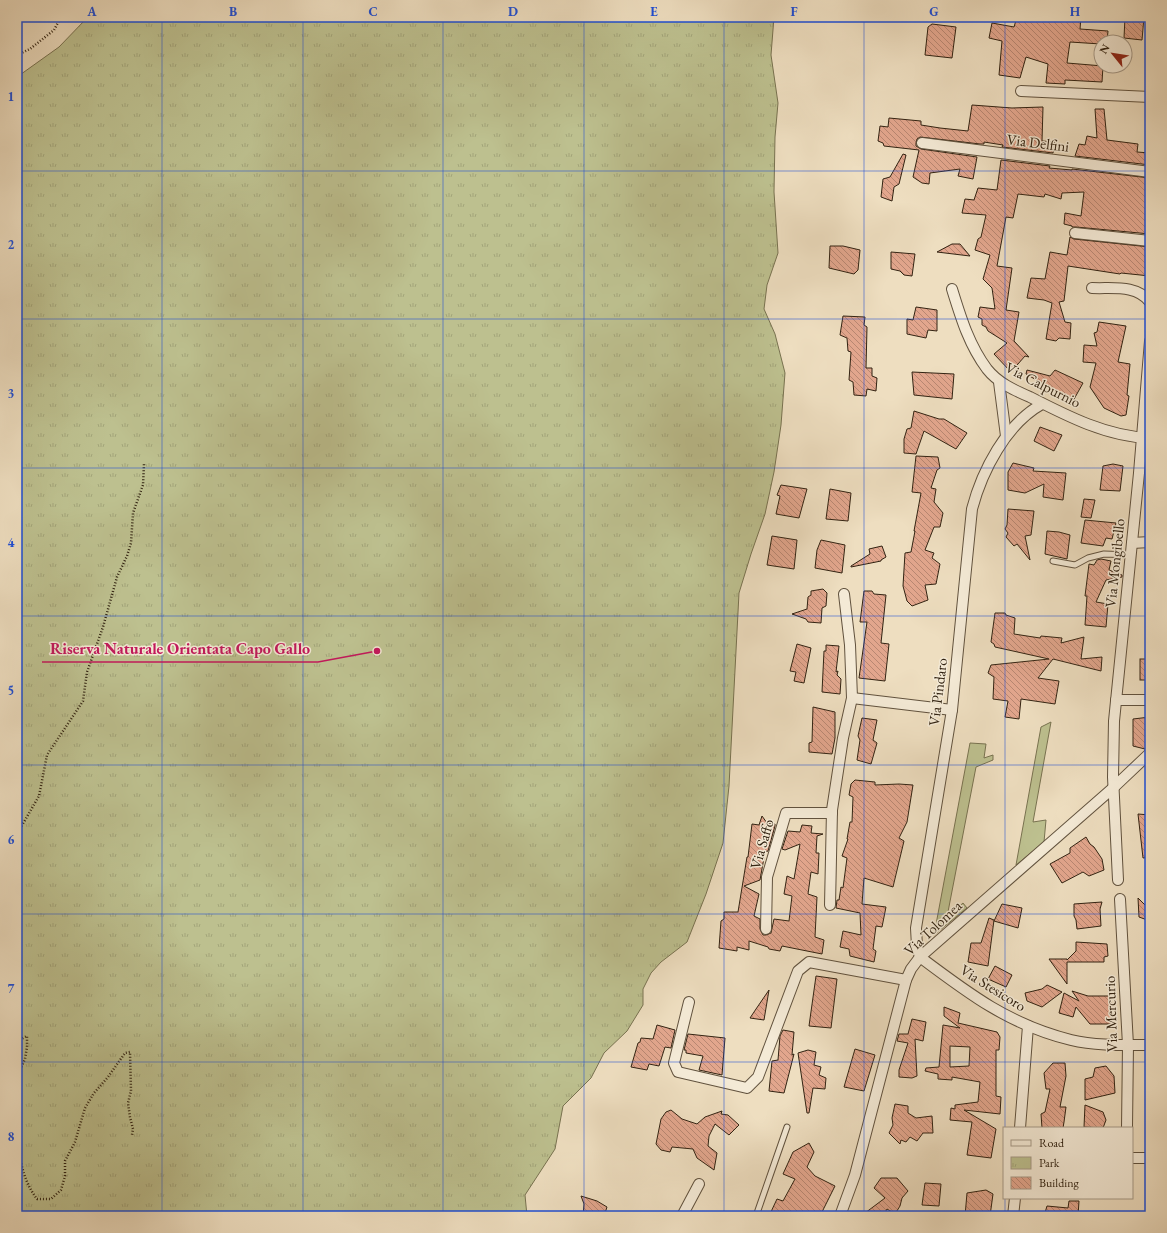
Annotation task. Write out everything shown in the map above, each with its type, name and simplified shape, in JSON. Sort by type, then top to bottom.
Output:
[{"type":"street","points":[[1021,91],[1150,97]]},
{"type":"street","name":"Via Delfini","points":[[922,143],[1150,172]]},
{"type":"street","points":[[1075,232],[1150,241]]},
{"type":"street","points":[[1092,288],[1130,289],[1138,291],[1146,296],[1150,302]]},
{"type":"street","name":"Via Calpurnio","points":[[952,289],[965,332],[974,351],[999,382],[1042,404],[1099,428],[1129,436],[1146,438]]},
{"type":"street","name":"Via Mongibello","points":[[1118,880],[1113,788],[1114,721],[1132,543],[1146,438],[1150,341]]},
{"type":"street","points":[[999,382],[1006,436]]},
{"type":"street","name":"Via Pindaro","points":[[920,957],[917,946],[916,928],[952,710],[972,509],[977,490],[1006,436],[1032,409],[1042,404]]},
{"type":"street","points":[[1132,543],[1150,542]]},
{"type":"street","points":[[830,905],[832,813],[843,738],[852,698],[850,645],[844,594]]},
{"type":"street","points":[[852,698],[952,710]]},
{"type":"street","points":[[1116,700],[1150,700]]},
{"type":"street","name":"Via Tolomea","points":[[840,1216],[855,1175],[906,980],[911,968],[920,957],[1113,788],[1150,753]]},
{"type":"street","name":"Via Saffo","points":[[766,929],[767,878],[786,814],[832,813]]},
{"type":"street","name":"Via Mercurio","points":[[1120,899],[1128,1044],[1127,1127]]},
{"type":"street","name":"Via Stesicoro","points":[[920,957],[1003,1015],[1028,1026],[1072,1040],[1097,1043],[1150,1044]]},
{"type":"street","points":[[689,1002],[674,1062],[678,1072],[747,1088],[758,1077],[798,971],[809,962],[906,980]]},
{"type":"street","points":[[1020,1127],[1028,1026]]},
{"type":"street","points":[[1133,1158],[1150,1158]]},
{"type":"street","points":[[682,1216],[699,1184]]},
{"type":"street","points":[[1013,1216],[1015,1199]]},
{"type":"lane","points":[[1053,561],[1075,565],[1088,558],[1104,554],[1131,555]]},
{"type":"lane","points":[[756,1216],[787,1127]]},
{"type":"path","points":[[17,55],[30,49],[54,30],[61,17]]},
{"type":"path","points":[[17,834],[39,796],[47,755],[83,701],[87,672],[103,627],[117,577],[127,556],[131,543],[133,513],[143,485],[144,464]]},
{"type":"path","points":[[17,1041],[27,1036],[25,1059],[19,1072],[20,1103],[17,1113]]},
{"type":"path","points":[[17,1143],[22,1170],[30,1191],[37,1200],[51,1199],[61,1190],[65,1176],[65,1161],[75,1142],[85,1108],[94,1093],[125,1053],[130,1052],[131,1091],[128,1103],[134,1129],[132,1135]]},
{"type":"green space","points":[[90,17],[774,17],[771,55],[778,103],[775,137],[774,192],[778,253],[767,285],[764,309],[775,334],[785,373],[781,425],[774,472],[765,514],[739,593],[729,786],[723,843],[706,894],[687,942],[661,962],[651,973],[643,989],[643,1005],[627,1031],[604,1053],[591,1078],[563,1106],[555,1149],[525,1195],[527,1216],[17,1216],[17,77],[59,47],[85,20]]},
{"type":"green space","points":[[1051,722],[1033,822],[1046,820],[1044,842],[1016,865],[1041,727]]},
{"type":"green space","points":[[970,743],[986,744],[984,758],[993,755],[993,760],[976,767],[947,917],[963,903],[967,908],[934,935]]},
{"type":"building","points":[[1017,17],[1081,17],[1080,29],[1108,31],[1108,34],[1093,34],[1093,43],[1070,42],[1067,63],[1093,65],[1093,74],[1102,74],[1102,82],[1065,80],[1065,84],[1046,83],[1048,64],[1026,57],[1020,78],[999,75],[1002,41],[989,38],[992,23],[1014,27]]},
{"type":"building","points":[[1125,17],[1144,17],[1142,40],[1133,39],[1133,34],[1124,34]]},
{"type":"building","points":[[932,24],[956,27],[952,58],[925,55],[928,27]]},
{"type":"building","points":[[972,105],[1012,108],[1043,107],[1042,141],[1055,142],[1053,153],[1002,147],[1003,145],[984,142],[984,144],[980,144],[920,137],[917,139],[916,146],[921,149],[977,157],[973,179],[958,176],[960,169],[930,173],[929,184],[922,183],[913,177],[919,150],[884,146],[883,143],[878,141],[880,126],[888,127],[889,118],[921,121],[921,125],[968,131]]},
{"type":"building","points":[[1095,109],[1104,109],[1107,140],[1138,144],[1137,152],[1150,153],[1150,165],[1075,156],[1079,144],[1085,145],[1087,136],[1097,138]]},
{"type":"building","points":[[903,154],[906,155],[899,184],[894,187],[892,201],[881,197],[883,179],[890,177]]},
{"type":"building","points":[[1001,160],[1050,166],[1049,168],[1072,169],[1150,178],[1150,234],[1072,227],[1064,224],[1065,213],[1081,216],[1084,192],[1062,193],[1061,199],[1045,194],[1044,197],[1018,194],[1013,218],[1006,217],[997,266],[1012,268],[1006,310],[1019,312],[1014,341],[1029,357],[1025,356],[1011,372],[994,354],[1007,343],[988,331],[986,327],[982,325],[982,319],[978,317],[980,307],[995,309],[992,288],[983,279],[990,255],[975,250],[978,239],[981,237],[986,215],[962,213],[965,199],[974,200],[978,188],[997,190]]},
{"type":"building","points":[[1070,237],[1074,239],[1150,247],[1150,276],[1120,274],[1068,266],[1064,301],[1059,302],[1065,322],[1071,323],[1070,339],[1059,338],[1056,341],[1046,339],[1052,303],[1044,300],[1027,298],[1031,278],[1045,279],[1050,252],[1067,255]]},
{"type":"building","points":[[952,244],[960,244],[970,256],[937,252]]},
{"type":"building","points":[[830,246],[843,246],[860,250],[858,270],[854,274],[829,268]]},
{"type":"building","points":[[891,252],[915,254],[912,276],[904,275],[900,271],[891,269]]},
{"type":"building","points":[[916,307],[937,310],[937,331],[928,330],[926,338],[907,334],[907,319],[913,320]]},
{"type":"building","points":[[843,316],[865,317],[864,325],[867,327],[866,368],[872,368],[872,376],[877,378],[876,391],[867,389],[866,396],[854,395],[853,382],[849,380],[851,352],[848,351],[847,338],[840,335]]},
{"type":"building","points":[[1099,322],[1126,326],[1118,362],[1130,364],[1127,395],[1129,396],[1126,415],[1121,416],[1104,408],[1090,387],[1096,363],[1083,362],[1084,345],[1097,346],[1094,333],[1097,332]]},
{"type":"building","points":[[1027,370],[1050,376],[1055,370],[1083,383],[1073,401],[1026,374]]},
{"type":"building","points":[[912,372],[954,374],[952,399],[914,395]]},
{"type":"building","points":[[914,411],[939,419],[944,419],[967,433],[956,449],[924,431],[916,454],[904,453],[904,439],[907,429],[911,428]]},
{"type":"building","points":[[1040,427],[1062,435],[1054,451],[1034,441]]},
{"type":"building","points":[[916,456],[938,457],[940,468],[937,470],[931,488],[936,489],[934,502],[943,513],[940,527],[934,527],[925,550],[934,553],[932,558],[940,564],[936,584],[925,585],[928,600],[912,606],[907,601],[903,586],[905,553],[911,552],[921,493],[912,492]]},
{"type":"building","points":[[1013,463],[1034,468],[1033,471],[1066,473],[1063,500],[1043,497],[1044,484],[1025,493],[1008,490],[1008,472]]},
{"type":"building","points":[[1113,464],[1123,466],[1120,491],[1100,490],[1103,466]]},
{"type":"building","points":[[781,485],[807,489],[799,518],[776,514],[780,496],[777,495]]},
{"type":"building","points":[[830,489],[851,493],[848,521],[826,519]]},
{"type":"building","points":[[1084,499],[1095,500],[1091,518],[1081,517]]},
{"type":"building","points":[[1008,509],[1034,511],[1031,535],[1025,536],[1030,560],[1017,544],[1014,546],[1006,537],[1008,533],[1005,529],[1007,525]]},
{"type":"building","points":[[1085,520],[1116,523],[1112,539],[1106,538],[1103,546],[1081,543]]},
{"type":"building","points":[[1047,531],[1070,535],[1067,559],[1045,554]]},
{"type":"building","points":[[772,536],[797,540],[794,569],[767,565]]},
{"type":"building","points":[[821,540],[845,545],[842,573],[815,568],[817,550]]},
{"type":"building","points":[[882,546],[886,557],[881,561],[851,567],[870,554],[869,549]]},
{"type":"building","points":[[1101,559],[1111,561],[1109,570],[1122,575],[1122,577],[1106,580],[1096,602],[1108,604],[1106,627],[1085,625],[1087,596],[1085,596],[1089,564],[1094,565],[1097,560]]},
{"type":"building","points":[[823,589],[827,593],[826,606],[822,608],[821,623],[808,622],[806,619],[792,614],[807,609],[808,597],[811,595],[811,591]]},
{"type":"building","points":[[864,591],[872,591],[874,594],[886,595],[881,643],[889,644],[885,681],[859,678],[867,622],[860,622]]},
{"type":"building","points":[[995,613],[1005,613],[1006,615],[1015,618],[1014,634],[1040,638],[1041,636],[1062,638],[1061,643],[1084,637],[1081,659],[1102,657],[1101,671],[1053,659],[1038,678],[1059,681],[1055,704],[1021,699],[1019,719],[1005,717],[1008,701],[993,699],[994,677],[988,673],[991,665],[1049,659],[995,647],[991,642]]},
{"type":"building","points":[[797,644],[811,648],[804,683],[794,681],[796,672],[790,671]]},
{"type":"building","points":[[826,645],[839,646],[836,672],[838,671],[837,675],[841,679],[840,694],[822,692],[824,651],[826,651]]},
{"type":"building","points":[[1140,659],[1150,659],[1150,680],[1140,680]]},
{"type":"building","points":[[813,707],[835,712],[835,738],[832,754],[809,752],[809,743],[812,742]]},
{"type":"building","points":[[1150,717],[1150,746],[1145,749],[1133,746],[1133,719]]},
{"type":"building","points":[[862,718],[877,720],[873,740],[877,743],[871,764],[857,760],[860,740],[858,736]]},
{"type":"building","points":[[855,780],[875,782],[875,785],[913,785],[907,822],[899,838],[904,841],[893,887],[864,878],[862,904],[886,907],[882,927],[876,926],[873,949],[876,951],[874,962],[850,956],[849,949],[840,947],[843,931],[861,935],[860,913],[836,908],[841,887],[843,888],[847,858],[842,856],[848,839],[850,822],[852,822],[853,797],[849,795],[851,784]]},
{"type":"building","points":[[1138,814],[1150,815],[1150,857],[1143,858]]},
{"type":"building","points":[[762,816],[767,823],[775,824],[775,826],[768,851],[765,852],[760,880],[744,886],[759,894],[754,916],[760,919],[760,929],[763,935],[771,933],[774,919],[789,921],[792,896],[784,894],[787,876],[794,879],[800,844],[785,850],[782,849],[788,831],[800,832],[802,825],[812,826],[811,833],[823,834],[817,836],[816,853],[819,853],[818,874],[811,872],[808,894],[817,897],[815,937],[824,940],[822,954],[782,946],[780,951],[769,949],[768,947],[749,941],[749,950],[737,947],[737,951],[719,948],[721,921],[724,919],[724,912],[738,912],[748,857],[752,824],[759,825]]},
{"type":"building","points":[[1086,837],[1102,859],[1104,870],[1089,876],[1083,872],[1062,883],[1050,864],[1070,853],[1070,848]]},
{"type":"building","points":[[1138,898],[1145,905],[1150,905],[1150,921],[1139,917]]},
{"type":"building","points":[[1102,902],[1100,909],[1101,926],[1077,929],[1074,916],[1074,904]]},
{"type":"building","points":[[1002,904],[1022,908],[1018,928],[994,921]]},
{"type":"building","points":[[989,918],[994,920],[988,966],[968,962],[971,943],[981,943]]},
{"type":"building","points":[[1076,942],[1107,944],[1108,956],[1104,957],[1104,962],[1067,962],[1067,984],[1049,959],[1067,960],[1076,951]]},
{"type":"building","points":[[995,966],[1012,975],[1006,987],[988,979]]},
{"type":"building","points":[[816,976],[837,979],[831,1028],[809,1026]]},
{"type":"building","points":[[1047,985],[1062,992],[1042,1007],[1027,1001],[1025,993],[1042,989]]},
{"type":"building","points":[[769,990],[764,1020],[750,1018],[756,1009]]},
{"type":"building","points":[[1072,991],[1088,996],[1111,996],[1112,1024],[1090,1024],[1076,1007],[1073,1017],[1059,1013],[1064,993],[1079,1001]]},
{"type":"building","points":[[944,1007],[960,1013],[958,1023],[997,1032],[1000,1037],[999,1050],[996,1050],[996,1096],[1001,1097],[1000,1114],[964,1110],[996,1129],[991,1158],[967,1155],[972,1122],[950,1120],[951,1108],[955,1109],[955,1105],[978,1102],[980,1082],[952,1077],[952,1080],[938,1079],[938,1074],[925,1071],[926,1068],[939,1067],[943,1025],[960,1028],[944,1016]],"holes":[[[950,1046],[970,1047],[969,1066],[950,1067]]]},
{"type":"building","points":[[912,1019],[926,1022],[923,1041],[915,1039],[917,1076],[912,1078],[899,1077],[899,1070],[908,1043],[897,1041],[899,1034],[908,1034]]},
{"type":"building","points":[[657,1025],[675,1030],[671,1048],[665,1047],[659,1066],[649,1064],[647,1070],[631,1067],[638,1043],[640,1042],[641,1038],[653,1039]]},
{"type":"building","points":[[783,1030],[794,1032],[792,1055],[794,1054],[784,1093],[769,1091],[772,1061],[778,1060],[780,1036]]},
{"type":"building","points":[[688,1034],[725,1038],[722,1075],[699,1070],[703,1056],[686,1053],[686,1050],[684,1050]]},
{"type":"building","points":[[855,1049],[875,1055],[864,1091],[844,1087]]},
{"type":"building","points":[[808,1050],[816,1052],[814,1065],[821,1067],[819,1075],[826,1078],[825,1089],[813,1088],[809,1113],[807,1113],[798,1053]]},
{"type":"building","points":[[1053,1063],[1065,1063],[1066,1076],[1060,1107],[1066,1107],[1063,1127],[1042,1127],[1041,1114],[1045,1112],[1050,1089],[1046,1089],[1044,1073]]},
{"type":"building","points":[[1106,1066],[1114,1076],[1115,1093],[1085,1100],[1085,1079],[1093,1077],[1095,1068]]},
{"type":"building","points":[[895,1104],[908,1106],[908,1113],[916,1118],[932,1116],[933,1133],[923,1133],[917,1141],[910,1137],[906,1142],[901,1140],[900,1144],[889,1133],[893,1125],[892,1118]]},
{"type":"building","points":[[1085,1105],[1103,1112],[1106,1120],[1103,1127],[1084,1127]]},
{"type":"building","points":[[671,1110],[682,1119],[697,1124],[705,1117],[722,1111],[721,1114],[728,1115],[739,1125],[729,1135],[715,1124],[709,1136],[708,1146],[717,1153],[714,1170],[697,1158],[693,1149],[672,1147],[670,1152],[661,1150],[656,1144],[661,1119],[666,1112]]},
{"type":"building","points":[[809,1143],[814,1152],[807,1167],[815,1176],[835,1186],[820,1216],[769,1216],[777,1199],[783,1201],[795,1179],[783,1174],[793,1152]]},
{"type":"building","points":[[881,1178],[897,1178],[908,1191],[902,1198],[900,1206],[895,1214],[887,1209],[883,1216],[861,1216],[885,1198],[874,1188]]},
{"type":"building","points":[[925,1183],[941,1184],[939,1206],[922,1205]]},
{"type":"building","points":[[986,1190],[993,1194],[990,1216],[965,1216],[967,1193]]},
{"type":"building","points":[[581,1196],[597,1201],[607,1207],[604,1216],[583,1216],[584,1204]]},
{"type":"building","points":[[1069,1201],[1079,1201],[1078,1216],[1044,1216],[1047,1206],[1068,1208]]},
{"type":"place","name":"Riserva Naturale Orientata Capo Gallo","points":[[377,651]]}]
